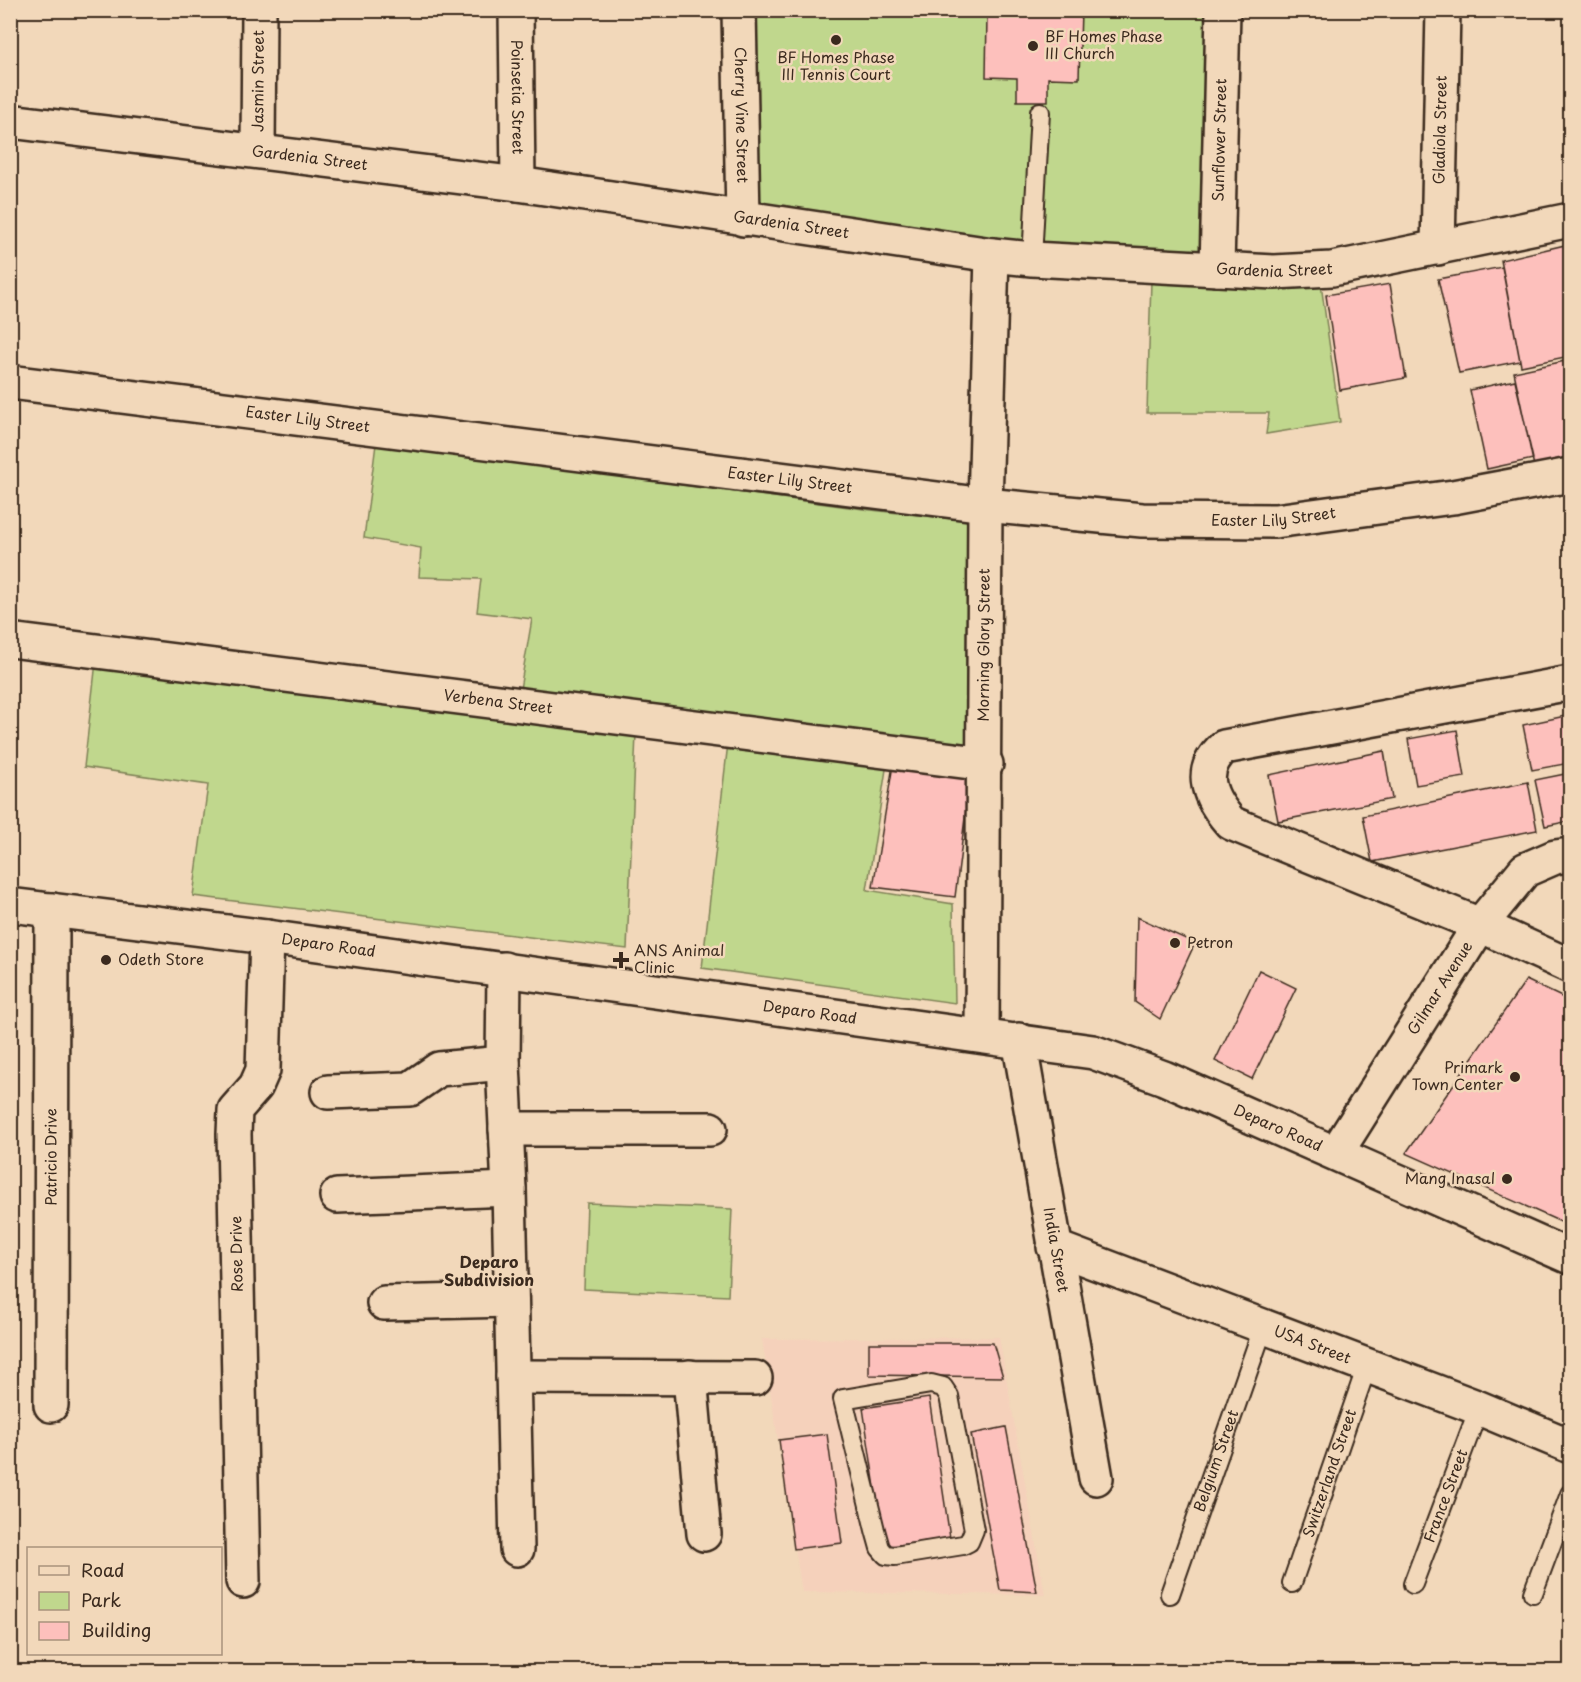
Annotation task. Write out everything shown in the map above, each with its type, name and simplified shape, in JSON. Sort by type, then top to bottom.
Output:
[{"type":"street","name":"Jasmin Street","points":[[258,151],[259,10]]},
{"type":"street","name":"Poinsetia Street","points":[[516,10],[518,184]]},
{"type":"street","name":"Cherry Vine Street","points":[[739,10],[743,219]]},
{"type":"street","name":"Sunflower Street","points":[[1217,269],[1223,10]]},
{"type":"street","name":"Gladiola Street","points":[[1438,248],[1443,10]]},
{"type":"street","name":"Gardenia Street","points":[[10,121],[518,184],[992,255],[1032,258],[1274,272],[1332,269],[1570,220]]},
{"type":"street","name":"Morning Glory Street","points":[[982,1035],[986,764],[985,506],[992,255]]},
{"type":"street","name":"Easter Lily Street","points":[[10,382],[985,506],[1142,520],[1275,521],[1452,497],[1570,475]]},
{"type":"street","name":"Verbena Street","points":[[10,640],[986,764]]},
{"type":"street","points":[[1570,683],[1224,747],[1212,758],[1207,774],[1214,804],[1231,824],[1480,925],[1570,966]]},
{"type":"street","name":"Gilmar Avenue","points":[[1336,1153],[1480,925],[1525,870],[1555,857],[1570,855]]},
{"type":"street","name":"Deparo Road","points":[[10,905],[267,937],[1064,1046],[1123,1061],[1570,1257]]},
{"type":"street","name":"Patricio Drive","points":[[51,1405],[52,910]]},
{"type":"street","name":"Rose Drive","points":[[243,1581],[234,1134],[235,1110],[256,1086],[263,1070],[267,937]]},
{"type":"street","points":[[504,969],[503,1063],[509,1189],[517,1549]]},
{"type":"street","name":"India Street","points":[[1019,1040],[1094,1469]]},
{"type":"street","points":[[328,1092],[410,1089],[439,1069],[503,1063]]},
{"type":"street","points":[[506,1129],[710,1129]]},
{"type":"street","points":[[338,1196],[509,1189]]},
{"type":"street","name":"USA Street","points":[[1054,1248],[1479,1408],[1570,1446]]},
{"type":"street","points":[[384,1303],[511,1300]]},
{"type":"street","points":[[513,1377],[755,1378]]},
{"type":"street","points":[[690,1377],[704,1534]]},
{"type":"lane","points":[[1032,258],[1040,112]]},
{"type":"lane","name":"Belgium Street","points":[[1170,1594],[1263,1328]]},
{"type":"lane","name":"Switzerland Street","points":[[1292,1583],[1367,1366]]},
{"type":"lane","points":[[931,1384],[943,1387],[950,1396],[974,1530],[969,1542],[895,1556],[886,1555],[880,1548],[843,1399],[931,1384]]},
{"type":"lane","name":"France Street","points":[[1413,1584],[1479,1408]]},
{"type":"lane","points":[[1533,1593],[1570,1494]]},
{"type":"shaded area","points":[[999,1337],[1045,1595],[802,1592],[762,1339]]},
{"type":"green space","points":[[750,11],[1215,11],[1210,260],[1032,249],[753,212]]},
{"type":"green space","points":[[1151,281],[1321,284],[1340,422],[1266,434],[1269,413],[1147,413]]},
{"type":"green space","points":[[376,444],[871,510],[972,521],[973,749],[519,695],[532,619],[477,612],[481,579],[419,577],[421,548],[364,538]]},
{"type":"green space","points":[[96,662],[636,734],[627,949],[193,896],[208,785],[84,767]]},
{"type":"green space","points":[[728,743],[887,763],[867,890],[953,904],[955,1003],[702,968]]},
{"type":"green space","points":[[587,1203],[732,1209],[728,1296],[584,1289]]},
{"type":"building","name":"BF Homes Phase III Church","points":[[971,10],[1100,10],[1081,11],[1079,79],[1048,78],[1048,101],[1017,101],[1017,78],[986,77],[987,15],[971,15]]},
{"type":"building","points":[[1565,245],[1570,270],[1570,356],[1521,366],[1501,260]]},
{"type":"building","points":[[1502,267],[1520,361],[1459,373],[1438,279]]},
{"type":"building","points":[[1390,284],[1406,378],[1340,390],[1326,295]]},
{"type":"building","points":[[1570,360],[1570,464],[1535,471],[1514,372]]},
{"type":"building","points":[[1515,380],[1533,459],[1487,469],[1470,390]]},
{"type":"building","points":[[1570,715],[1570,763],[1532,770],[1523,725]]},
{"type":"building","points":[[1457,730],[1465,777],[1416,785],[1408,739]]},
{"type":"building","points":[[1384,751],[1392,799],[1278,821],[1269,775]]},
{"type":"building","points":[[893,765],[970,778],[955,897],[873,887]]},
{"type":"building","points":[[1570,773],[1570,821],[1545,826],[1535,780]]},
{"type":"building","points":[[1528,782],[1537,830],[1372,862],[1363,816]]},
{"type":"building","points":[[1137,917],[1195,943],[1160,1019],[1135,1002]]},
{"type":"building","points":[[1259,970],[1296,988],[1252,1079],[1215,1061]]},
{"type":"building","name":"Primark Town Center","points":[[1526,980],[1570,1001],[1570,1226],[1406,1153]]},
{"type":"building","points":[[869,1343],[993,1343],[1003,1377],[869,1375]]},
{"type":"building","points":[[929,1398],[950,1538],[884,1547],[863,1408]]},
{"type":"building","points":[[1006,1427],[1037,1592],[1000,1590],[971,1434]]},
{"type":"building","points":[[827,1434],[842,1543],[794,1549],[779,1440]]},
{"type":"place","name":"BF Homes Phase III Tennis Court","points":[[836,40]]},
{"type":"place","name":"BF Homes Phase III Church","points":[[1033,46]]},
{"type":"place","name":"Petron","points":[[1175,943]]},
{"type":"place","name":"Odeth Store","points":[[106,960]]},
{"type":"place","name":"ANS Animal Clinic","points":[[621,960]]},
{"type":"place","name":"Primark Town Center","points":[[1515,1077]]},
{"type":"place","name":"Mang Inasal","points":[[1507,1179]]},
{"type":"district","name":"Deparo Subdivision","points":[[489,1271]]}]
